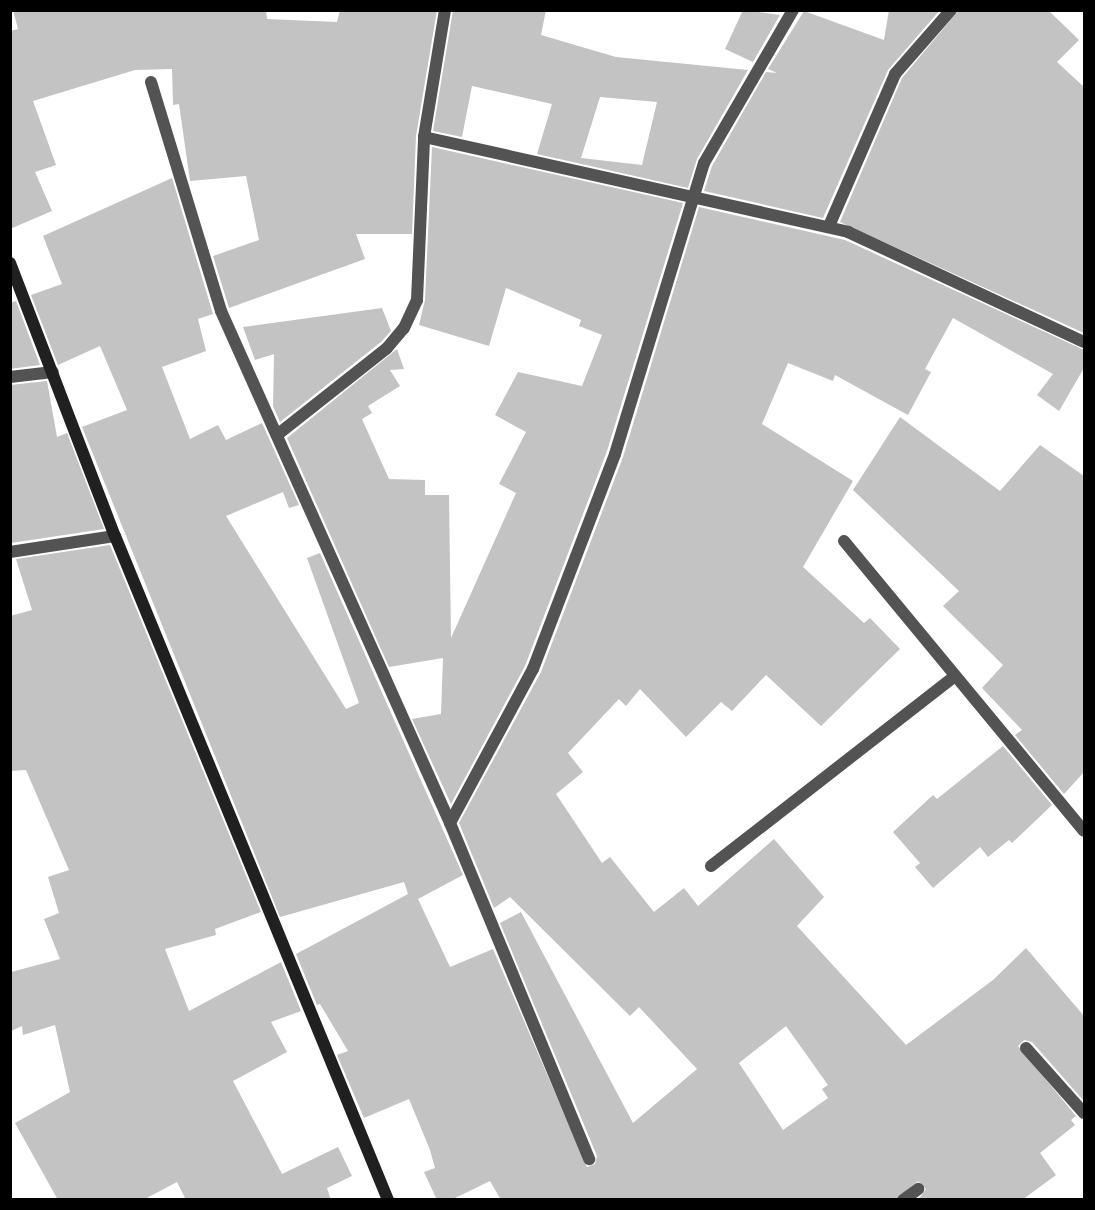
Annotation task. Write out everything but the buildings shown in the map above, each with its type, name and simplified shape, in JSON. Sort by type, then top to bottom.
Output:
[{"type":"street","points":[[277,435],[387,348],[404,328],[417,300],[424,137],[445,10]]},
{"type":"street","points":[[450,823],[533,669],[615,454],[704,163],[793,10]]},
{"type":"street","points":[[829,226],[895,74],[951,10]]},
{"type":"street","points":[[151,82],[222,311],[450,823],[589,1159]]},
{"type":"street","points":[[424,137],[692,199],[829,226],[882,244],[1084,342]]},
{"type":"street","points":[[10,263],[115,536],[388,1200]]},
{"type":"street","points":[[10,377],[52,372]]},
{"type":"street","points":[[10,552],[115,536]]},
{"type":"street","points":[[844,541],[954,677],[1084,831]]},
{"type":"street","points":[[711,866],[954,677]]},
{"type":"street","points":[[1026,1048],[1084,1113]]},
{"type":"street","points":[[903,1200],[918,1189]]}]
